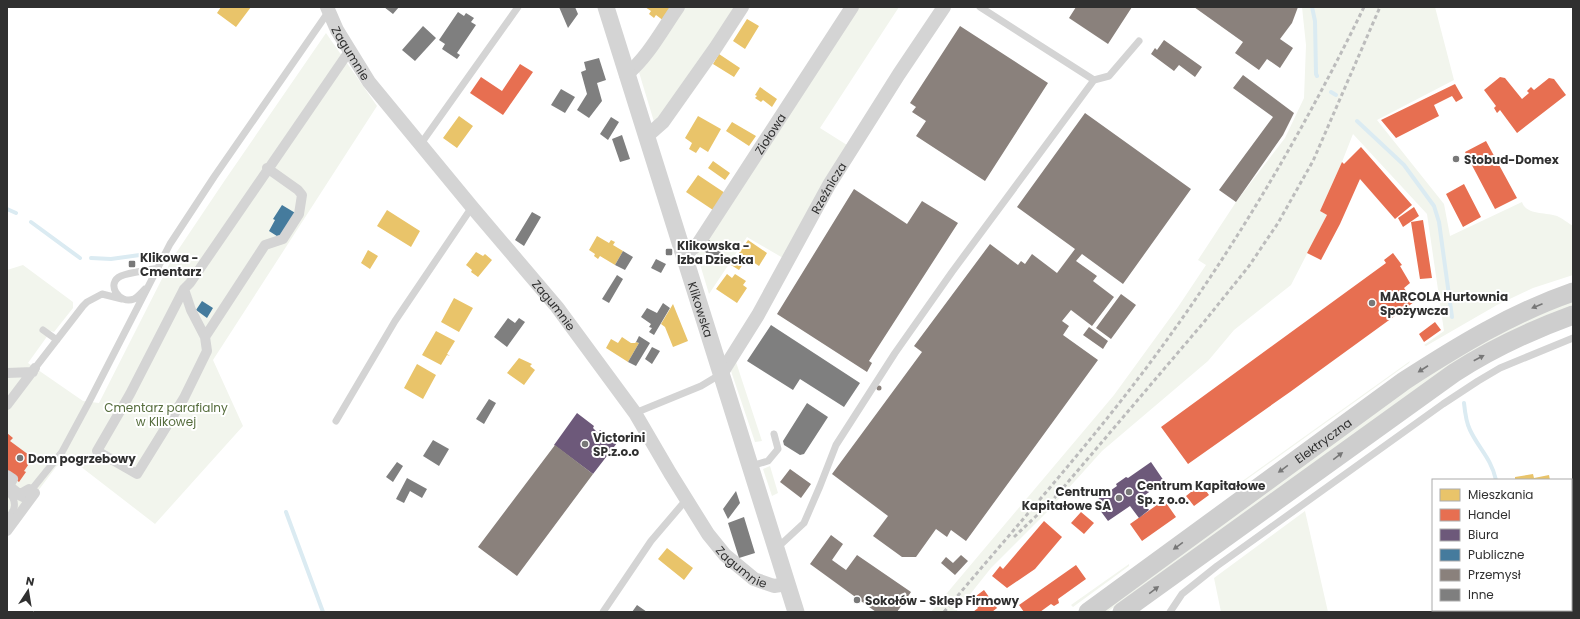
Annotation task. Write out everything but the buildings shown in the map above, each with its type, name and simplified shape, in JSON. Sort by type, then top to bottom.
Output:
[{"type":"main road","name":"Elektryczna","points":[[1088,612],[1404,381],[1452,350],[1510,318],[1533,307],[1573,292]]},
{"type":"main road","name":"Elektryczna","points":[[1125,611],[1454,373],[1474,360],[1504,345],[1553,322],[1573,315]]},
{"type":"street","points":[[626,75],[639,62],[678,7]]},
{"type":"street","points":[[646,137],[663,122],[716,47],[742,7]]},
{"type":"street","name":"Ziołowa","points":[[683,256],[698,244],[852,7]]},
{"type":"street","name":"Rzeźnicza","points":[[721,374],[758,315],[829,185],[899,74],[944,7]]},
{"type":"street","name":"Zagumnie","points":[[329,8],[337,30],[369,82],[472,208],[557,306],[635,413],[686,500],[708,534],[725,555],[754,579],[774,586],[787,584]]},
{"type":"street","name":"Klikowska","points":[[607,8],[626,75],[796,612]]},
{"type":"street","points":[[184,289],[191,310],[205,337],[207,351],[184,398],[137,474],[97,451],[130,394],[184,289],[190,283],[350,50]]},
{"type":"street","points":[[205,337],[265,245],[283,239],[299,214],[302,195],[298,190],[268,168]]},
{"type":"street","points":[[7,373],[34,370]]},
{"type":"street","points":[[7,405],[34,370]]},
{"type":"street","points":[[7,475],[14,479],[9,486],[16,492],[22,493],[29,489],[34,493],[7,530]]},
{"type":"lane","points":[[420,145],[518,7]]},
{"type":"lane","points":[[980,7],[1094,80]]},
{"type":"lane","points":[[7,491],[24,499],[62,452],[90,402],[170,244],[329,8]]},
{"type":"lane","points":[[776,549],[804,523],[836,445],[895,353],[965,253],[1094,80],[1109,76],[1139,41]]},
{"type":"lane","points":[[336,421],[395,321],[472,208]]},
{"type":"lane","points":[[122,299],[115,291],[114,287],[114,282],[118,278],[121,276],[158,268]]},
{"type":"lane","points":[[34,370],[87,302],[102,294],[128,300],[133,299],[150,284]]},
{"type":"lane","points":[[43,330],[58,340]]},
{"type":"lane","points":[[1170,612],[1182,594],[1217,566],[1443,404],[1500,368],[1573,338]]},
{"type":"lane","points":[[635,413],[701,386],[721,374]]},
{"type":"lane","points":[[750,466],[768,461],[778,448],[774,434]]},
{"type":"lane","points":[[7,491],[13,498],[15,504],[12,514],[7,518]]},
{"type":"lane","points":[[603,612],[651,541],[686,500]]},
{"type":"green space","points":[[683,7],[737,7],[655,125],[638,69]]},
{"type":"green space","points":[[858,7],[899,7],[820,128],[847,145],[783,258],[747,237],[709,294],[696,251]]},
{"type":"green space","points":[[1302,7],[1435,7],[1454,80],[1377,120],[1444,204],[1450,236],[1522,202],[1524,206],[1532,211],[1557,216],[1573,226],[1573,275],[1533,288],[1497,305],[1426,346],[1424,345],[1444,331],[1427,214],[1353,134],[1320,211],[1327,215],[1291,285],[1234,330],[1208,361],[1102,451],[1048,511],[991,568],[956,612],[931,612],[1114,395],[1178,307],[1206,265],[1198,260],[1236,202],[1285,138],[1304,98],[1306,45]]},
{"type":"green space","name":"Cmentarz parafialny w Klikowej","points":[[326,33],[377,106],[213,360],[243,426],[155,524],[67,456],[56,467],[7,532],[7,270],[23,265],[73,302],[73,308],[54,332],[51,331],[28,363],[83,401],[99,403],[172,259]]},
{"type":"green space","points":[[1573,299],[1573,308],[1539,321],[1144,585],[1107,612],[1096,612],[1394,398],[1484,339]]},
{"type":"green space","points":[[1410,361],[1236,487],[1234,487]]},
{"type":"green space","points":[[736,362],[762,441],[755,442],[731,371]]},
{"type":"green space","points":[[770,466],[778,493],[772,496],[763,469]]},
{"type":"green space","points":[[1305,511],[1328,612],[1221,612],[1214,578]]},
{"type":"green space","points":[[1129,564],[1129,566],[1073,607],[1071,605]]},
{"type":"waterway","points":[[1312,7],[1315,21],[1317,76]]},
{"type":"waterway","points":[[1331,92],[1336,95]]},
{"type":"waterway","points":[[1357,121],[1404,165],[1434,206],[1439,222],[1452,317]]},
{"type":"waterway","points":[[7,209],[16,213]]},
{"type":"waterway","points":[[31,222],[80,258]]},
{"type":"waterway","points":[[91,258],[111,259],[154,253]]},
{"type":"waterway","points":[[1464,403],[1466,417],[1473,437],[1488,460],[1496,479]]},
{"type":"waterway","points":[[286,512],[323,612]]},
{"type":"railway","points":[[944,612],[1109,416],[1190,308],[1244,224],[1295,139],[1364,7]]},
{"type":"railway","points":[[1014,537],[1051,502],[1204,322],[1249,266],[1278,223],[1313,161],[1380,7]]},
{"type":"place","name":"Stobud-Domex","points":[[1456,159]]},
{"type":"place","name":"Klikowska - Izba Dziecka","points":[[669,252]]},
{"type":"place","name":"Klikowa - Cmentarz","points":[[132,264]]},
{"type":"place","name":"MARCOLA Hurtownia Spożywcza","points":[[1372,303]]},
{"type":"place","name":"Victorini SP.z.o.o","points":[[585,444]]},
{"type":"place","name":"Dom pogrzebowy","points":[[20,458]]},
{"type":"place","name":"Centrum Kapitałowe Sp. z o.o.","points":[[1129,492]]},
{"type":"place","name":"Centrum Kapitałowe SA","points":[[1119,498]]},
{"type":"place","name":"Sokołów - Sklep Firmowy","points":[[857,600]]}]
